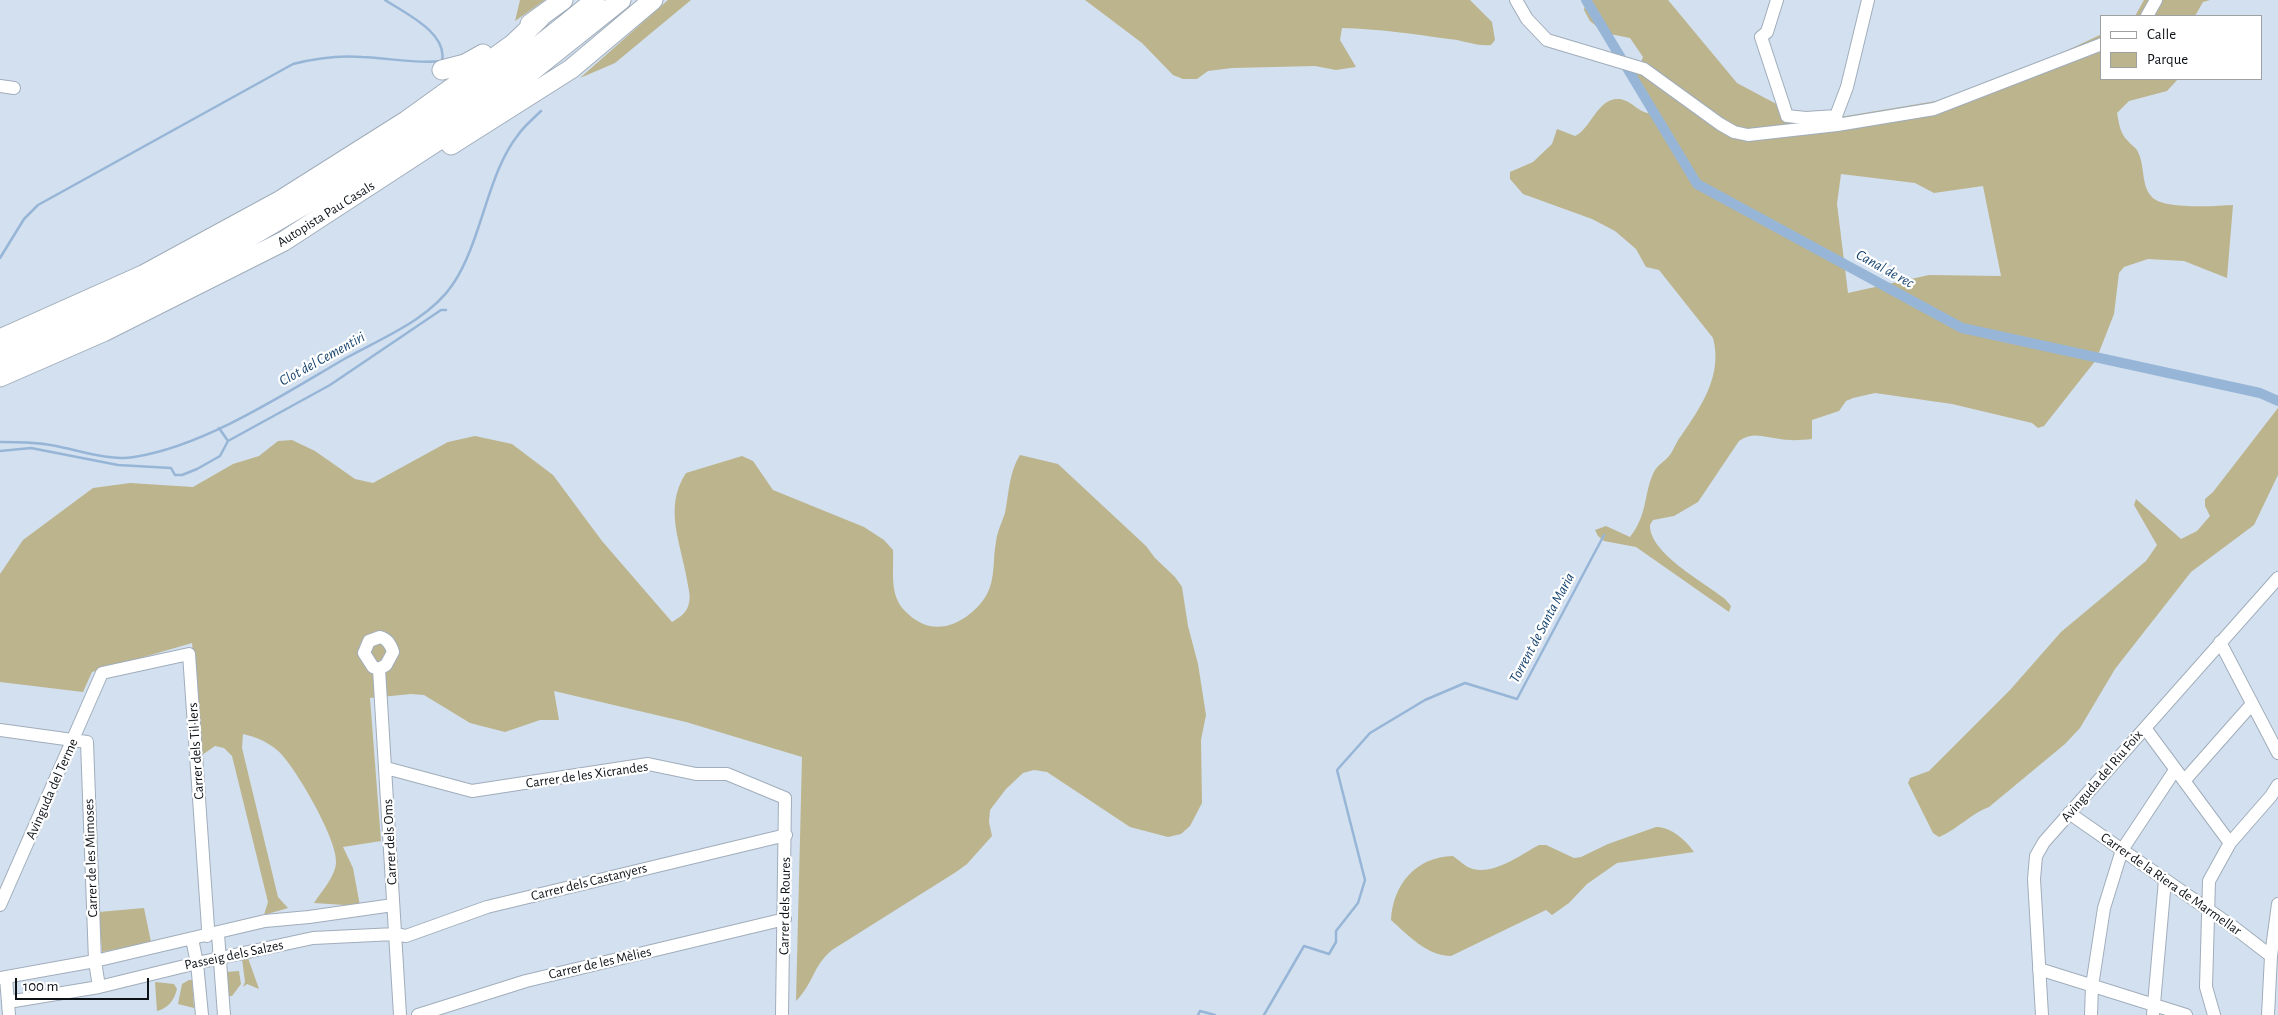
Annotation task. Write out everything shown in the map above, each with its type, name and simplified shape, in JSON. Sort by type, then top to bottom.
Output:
[{"type":"highway","points":[[0,339],[143,275],[281,200],[406,120],[513,44],[540,18],[563,0]]},
{"type":"highway","name":"Autopista Pau Casals","points":[[0,358],[84,322],[159,286],[231,250],[285,219],[337,187],[491,82],[595,0]]},
{"type":"highway","name":"Autopista Pau Casals","points":[[0,377],[103,332],[284,241],[442,138],[522,79],[621,0]]},
{"type":"highway","points":[[364,190],[386,184],[523,101],[570,69],[653,0]]},
{"type":"highway","points":[[442,70],[465,64],[540,18]]},
{"type":"street","points":[[1516,0],[1527,19],[1547,40],[1644,69],[1734,132],[1748,135],[1837,120],[1934,109],[2100,45]]},
{"type":"street","points":[[1777,0],[1767,32],[1761,37],[1787,116],[1837,120]]},
{"type":"street","points":[[1837,120],[1868,0]]},
{"type":"street","points":[[2147,15],[2156,0]]},
{"type":"street","points":[[0,86],[14,88]]},
{"type":"street","name":"Avinguda del Riu Foix","points":[[2042,1015],[2034,880],[2036,856],[2044,842],[2069,813],[2278,578]]},
{"type":"street","points":[[2220,642],[2278,753]]},
{"type":"street","name":"Carrer dels Til·lers","points":[[102,673],[189,654],[212,935],[221,959],[224,1015]]},
{"type":"street","name":"Carrer dels Oms","points":[[379,669],[400,1015]]},
{"type":"street","name":"Avinguda del Terme","points":[[0,905],[102,673]]},
{"type":"street","points":[[2184,781],[2252,704]]},
{"type":"street","points":[[2145,728],[2230,843]]},
{"type":"street","points":[[0,730],[73,742]]},
{"type":"street","name":"Carrer de les Mimoses","points":[[73,742],[87,742],[95,961],[99,987]]},
{"type":"street","name":"Carrer de les Xicrandes","points":[[386,768],[472,791],[648,764],[696,774],[727,774],[785,798]]},
{"type":"street","points":[[2091,1015],[2092,986],[2104,908],[2122,850],[2176,770]]},
{"type":"street","points":[[2214,1015],[2206,987],[2209,881],[2230,843],[2271,796],[2278,785]]},
{"type":"street","name":"Carrer dels Roures","points":[[782,1014],[785,919],[785,798]]},
{"type":"street","name":"Carrer de la Riera de Marmellar","points":[[2069,813],[2209,910],[2271,956]]},
{"type":"street","name":"Carrer dels Castanyers","points":[[395,934],[406,936],[487,907],[786,835]]},
{"type":"street","points":[[2153,1010],[2165,880]]},
{"type":"street","points":[[2268,1015],[2271,956],[2278,904]]},
{"type":"street","name":"Passeig dels Salzes","points":[[3,978],[95,961],[265,921],[393,905]]},
{"type":"street","points":[[309,917],[313,938]]},
{"type":"street","name":"Carrer de les Mèlies","points":[[418,1015],[526,980],[785,919]]},
{"type":"street","name":"Passeig dels Salzes","points":[[8,1009],[197,962],[221,959],[313,938],[395,934]]},
{"type":"street","points":[[192,939],[197,962],[202,1015]]},
{"type":"street","points":[[2039,969],[2092,986],[2153,1010],[2186,1015]]},
{"type":"street","points":[[3,978],[8,1009]]},
{"type":"green space","points":[[520,0],[545,0],[515,21]]},
{"type":"green space","points":[[668,0],[691,0],[615,63],[580,78]]},
{"type":"green space","points":[[1085,0],[1470,0],[1492,22],[1495,40],[1491,45],[1481,45],[1369,29],[1342,28],[1340,40],[1356,67],[1336,70],[1315,66],[1232,68],[1208,71],[1197,79],[1183,79],[1173,75],[1142,43]]},
{"type":"green space","points":[[1586,0],[1668,0],[1737,83],[1810,122],[1972,95],[2100,35],[2100,80],[2177,80],[2167,91],[2129,101],[2117,113],[2119,124],[2123,135],[2138,152],[2142,163],[2144,180],[2151,196],[2157,200],[2177,205],[2233,205],[2227,278],[2184,261],[2148,259],[2124,267],[2119,273],[2114,314],[2096,360],[2044,426],[2038,428],[2032,423],[1952,404],[1875,393],[1846,401],[1839,411],[1812,420],[1812,439],[1788,440],[1754,435],[1739,441],[1698,502],[1674,516],[1653,520],[1650,525],[1652,536],[1658,546],[1679,566],[1725,599],[1731,606],[1729,612],[1636,547],[1604,541],[1595,530],[1606,526],[1630,537],[1636,528],[1655,470],[1671,454],[1679,438],[1703,402],[1713,378],[1715,352],[1713,338],[1659,270],[1646,267],[1636,249],[1615,231],[1592,219],[1523,194],[1510,179],[1510,172],[1533,162],[1552,144],[1557,129],[1575,136],[1586,127],[1605,103],[1611,100],[1624,100],[1647,113],[1651,113],[1654,107],[1634,80],[1643,57],[1630,38],[1605,33],[1590,21],[1584,10]],"holes":[[[1841,174],[1915,183],[1934,193],[1983,186],[2001,276],[1929,275],[1848,293],[1837,204]]]},
{"type":"green space","points":[[2144,0],[2210,0],[2203,2],[2196,15],[2136,15]]},
{"type":"green space","points":[[2278,408],[2278,475],[2254,525],[2191,572],[2115,669],[2080,728],[2065,744],[1989,807],[1939,837],[1933,833],[1908,783],[1910,778],[1929,771],[2010,690],[2061,632],[2146,561],[2157,545],[2134,505],[2136,499],[2181,539],[2197,531],[2210,516],[2205,506],[2205,499],[2213,492]]},
{"type":"green space","points":[[475,436],[512,444],[553,475],[602,541],[672,622],[685,612],[690,600],[678,539],[675,512],[679,486],[686,473],[742,456],[753,461],[773,490],[864,527],[884,540],[893,550],[893,583],[900,605],[919,622],[929,626],[940,627],[953,624],[966,617],[973,612],[987,594],[993,576],[997,535],[1005,513],[1011,476],[1020,455],[1058,464],[1146,546],[1182,587],[1188,626],[1198,664],[1206,715],[1201,740],[1202,803],[1190,826],[1181,834],[1168,837],[1130,827],[1047,772],[1034,770],[1023,773],[1006,789],[990,810],[989,822],[992,836],[967,864],[832,950],[820,963],[806,988],[796,1001],[802,757],[686,722],[554,691],[559,720],[540,720],[505,732],[470,723],[424,695],[411,694],[370,698],[381,841],[343,847],[353,868],[360,906],[314,903],[335,868],[335,853],[330,838],[304,786],[285,758],[265,742],[243,734],[242,748],[278,897],[288,908],[264,915],[268,902],[232,756],[224,748],[215,746],[202,755],[192,643],[92,672],[83,692],[0,682],[0,574],[23,540],[93,488],[130,483],[193,487],[233,464],[259,456],[278,441],[292,440],[315,451],[355,479],[373,483],[448,442]]},
{"type":"green space","points":[[1656,827],[1667,829],[1678,835],[1694,852],[1617,863],[1587,884],[1569,903],[1552,915],[1546,910],[1451,956],[1426,949],[1391,920],[1396,895],[1402,884],[1418,867],[1428,861],[1453,856],[1470,868],[1490,869],[1508,863],[1539,845],[1546,845],[1574,858],[1581,857],[1608,844]]},
{"type":"green space","points":[[144,908],[151,942],[102,952],[99,912]]},
{"type":"green space","points":[[248,958],[259,989],[247,984],[243,987],[245,982],[242,959]]},
{"type":"green space","points":[[239,971],[241,984],[232,996],[228,996],[226,972]]},
{"type":"green space","points":[[192,980],[194,1008],[178,1004],[182,984]]},
{"type":"green space","points":[[155,982],[174,984],[177,989],[170,1003],[165,1008],[157,1011]]},
{"type":"waterway","points":[[0,258],[24,219],[38,205],[293,64],[344,56],[412,61],[442,61],[442,51],[432,33],[385,0]]},
{"type":"waterway","name":"Canal de rec","points":[[1586,0],[1697,184],[1962,328],[2260,393],[2278,401]]},
{"type":"waterway","name":"Clot del Cementiri","points":[[0,442],[42,444],[115,458],[134,457],[161,451],[188,442],[243,417],[419,318],[432,308],[453,284],[471,248],[491,188],[507,151],[523,129],[541,111]]},
{"type":"waterway","points":[[0,451],[31,448],[118,465],[171,468],[175,475],[182,475],[220,456],[228,441],[330,385],[441,310],[446,310]]},
{"type":"waterway","points":[[219,428],[228,441]]},
{"type":"waterway","name":"Torrent de Santa Maria","points":[[1264,1015],[1304,946],[1329,954],[1336,942],[1336,931],[1358,903],[1365,880],[1337,770],[1370,733],[1425,700],[1465,683],[1517,699],[1604,535]]},
{"type":"waterway","name":"Torrent de Santa Maria","points":[[1198,1015],[1200,1011],[1215,1015]]}]
